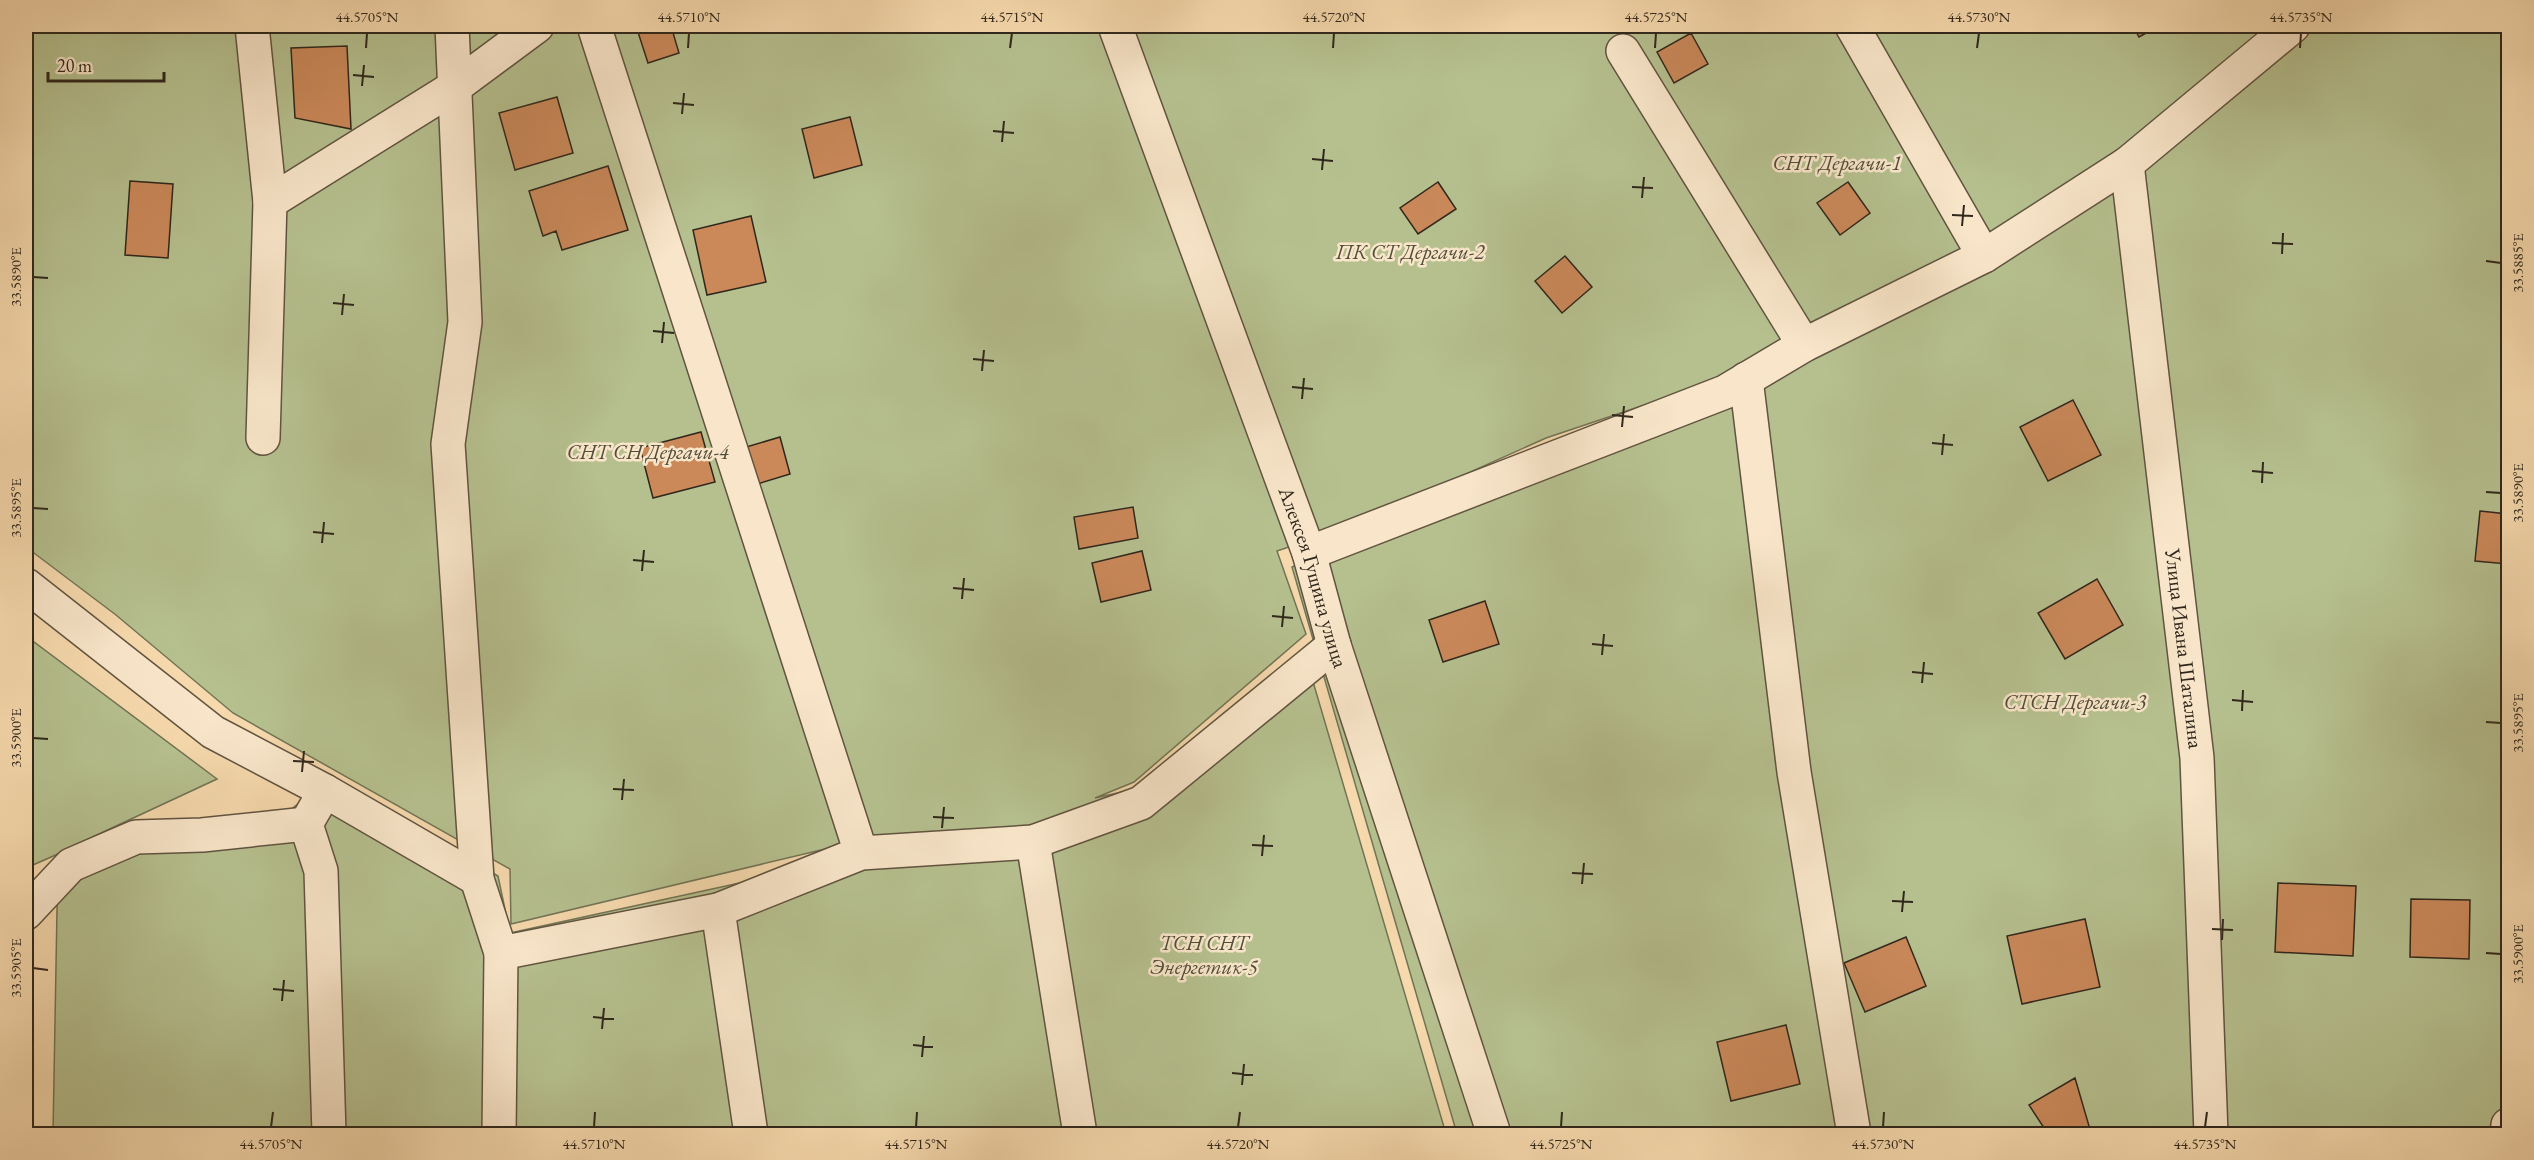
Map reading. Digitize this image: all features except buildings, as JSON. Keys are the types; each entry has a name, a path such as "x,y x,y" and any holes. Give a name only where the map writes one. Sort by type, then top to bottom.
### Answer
{"street":[{"path":"252,26 270,202 263,438"},
{"path":"453,26 465,322 448,444 477,879 501,953 499,1134"},
{"path":"270,202 456,86 537,26"},
{"path":"594,26 861,853"},
{"name":"Алексея Гущина улица","path":"1115,26 1309,553 1334,645 1494,1134"},
{"path":"1852,26 1984,256"},
{"path":"1309,553 1725,392 1804,345 1984,256 2127,164 2293,26"},
{"path":"1623,51 1804,345"},
{"name":"Улица Ивана Шаталина","path":"2127,164 2197,758 2211,1134"},
{"path":"1746,379 1794,772 1854,1134"},
{"path":"26,585 213,732 325,791 477,879"},
{"path":"501,953 718,910 861,853 1033,842 1141,803 1334,645"},
{"path":"325,791 306,824 321,871 329,1134"},
{"path":"26,913 71,865 136,837 202,835 306,824"},
{"path":"1033,842 1080,1134"},
{"path":"718,910 751,1134"},
{"path":"2507,1134 2508,1125"}],"green space":[{"path":"26,26 2275,26 2130,146 1993,234 1716,381 1546,438 1348,527 1277,551 1306,634 1134,782 1095,798 1140,788 1304,651 1446,1134 53,1134 58,854 26,868 26,636 217,779 71,847 289,811 331,777 498,876 510,933 735,884 949,833 821,850 511,924 510,869 233,713 116,615 26,547"},
{"name":"СТСН Дергачи-3","path":"2315,26 2508,26 2508,1134 1457,1134 1292,567 1761,383 2141,170"}],"park label":[{"name":"СНТ Дергачи-1","path":"1837,163"},
{"name":"ПК СТ Дергачи-2","path":"1410,252"},
{"name":"СНТ СН Дергачи-4","path":"648,452"},
{"name":"ТСН СНТ Энергетик-5","path":"1204,955"}]}
